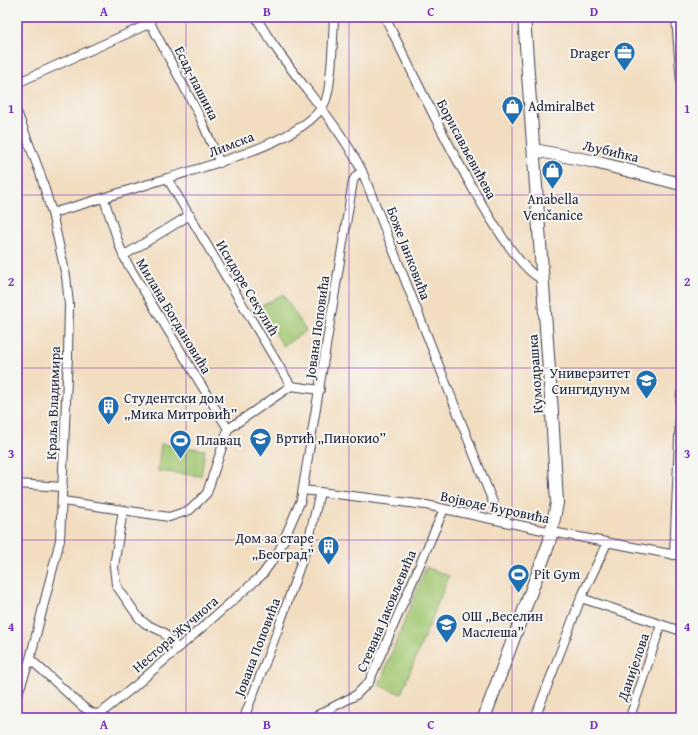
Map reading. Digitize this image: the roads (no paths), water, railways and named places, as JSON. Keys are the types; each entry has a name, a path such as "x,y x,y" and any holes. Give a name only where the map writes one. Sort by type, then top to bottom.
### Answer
{"street":[{"name":"Боже Јанковића","path":"256,17 274,46 348,144 362,171 496,510 498,520"},
{"path":"322,108 326,99 328,86 334,17"},
{"name":"Кумодрашка","path":"484,718 552,532 557,492 524,17"},
{"path":"676,17 681,83"},
{"name":"Борисављевићева","path":"387,18 464,174 484,208 511,250 528,271 543,279"},
{"path":"17,83 149,20"},
{"name":"Есад-пашина","path":"149,20 199,115 220,163"},
{"name":"Лимска","path":"52,213 104,199 167,178 220,163 285,135 302,125 322,108"},
{"name":"Краља Владимира","path":"17,112 40,173 52,213 66,276 69,305 63,501 57,557 30,659 17,696"},
{"name":"Љубићка","path":"534,150 591,161 681,184"},
{"name":"Јована Поповића","path":"303,490 352,188 354,178 362,171"},
{"name":"Исидоре Секулић","path":"167,178 292,386"},
{"name":"Милана Богдановића","path":"104,199 123,256 228,429"},
{"name":"Милана Богдановића","path":"123,256 190,215"},
{"path":"63,501 169,517 190,510 207,493 211,486 228,429 292,386 320,390"},
{"path":"677,555 681,393"},
{"path":"17,484 63,487"},
{"name":"Војводе Ђуровића","path":"303,490 444,509 607,543 677,555"},
{"name":"Нестора Жучнога","path":"30,659 83,707 91,713 97,714 135,686 262,575 270,566 285,539 301,500 303,490"},
{"name":"Јована Поповића","path":"244,718 308,543 320,492"},
{"name":"Стевана Јаковљевића","path":"312,718 356,695 369,682 444,509"},
{"path":"122,510 114,566 116,585 139,618 146,624 163,632 177,648"},
{"path":"535,718 581,598 607,543"},
{"path":"581,598 661,626 681,631"},
{"name":"Данијелова","path":"630,717 661,626"}],"place":[{"name":"Drager","path":"625,72"},
{"name":"AdmiralBet","path":"512,126"},
{"name":"Anabella Venčanice","path":"553,190"},
{"name":"Универзитет Сингидунум","path":"646,400"},
{"name":"Студентски дом „Мика Митровић”","path":"109,426"},
{"name":"Вртић „Пинокио”","path":"260,458"},
{"name":"Плавац","path":"181,460"},
{"name":"Дом за старе „Београд”","path":"329,566"},
{"name":"Pit Gym","path":"519,594"},
{"name":"ОШ „Веселин Маслеша”","path":"447,644"}]}
